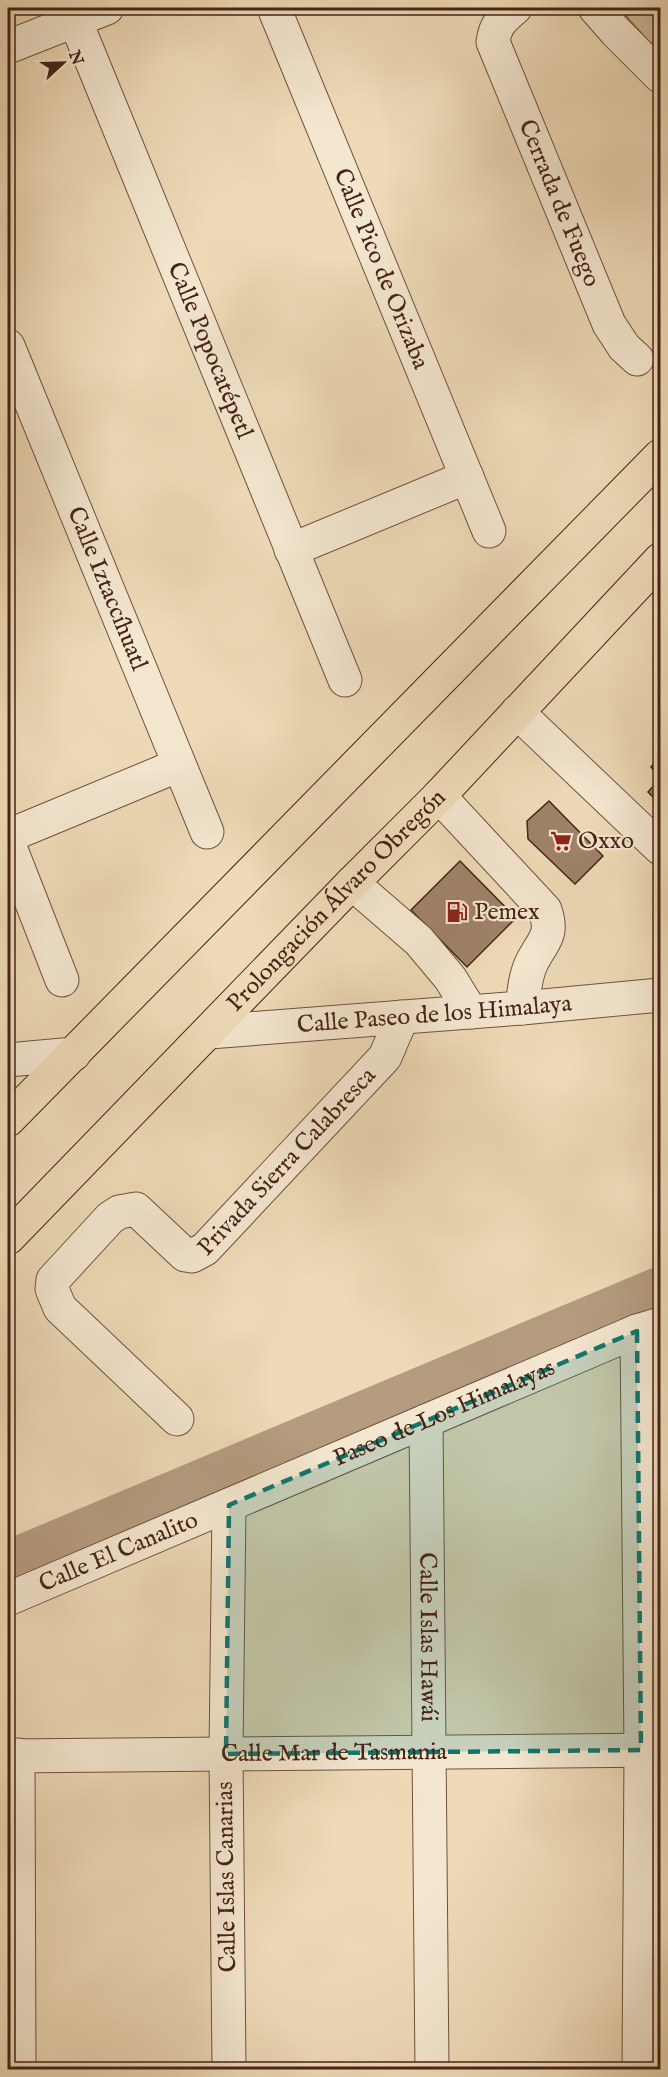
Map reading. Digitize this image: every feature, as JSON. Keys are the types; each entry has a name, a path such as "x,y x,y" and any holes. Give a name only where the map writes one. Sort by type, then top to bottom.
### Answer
{"main road":[{"path":"8,1120 660,456"},
{"name":"Prolongación Álvaro Obregón","path":"8,1238 439,796 660,560"}],"street":[{"path":"8,47 107,8"},
{"name":"Calle Pico de Orizaba","path":"274,8 489,531"},
{"name":"Cerrada de Fuego","path":"515,8 500,20 494,31 493,42 609,324 624,347 637,359"},
{"path":"595,8 660,76"},
{"name":"Calle Popocatépetl","path":"75,20 345,680"},
{"name":"Calle Iztaccíhuatl","path":"8,346 207,832"},
{"path":"291,550 467,477"},
{"path":"517,712 660,848"},
{"path":"8,836 179,765"},
{"path":"439,796 545,910 549,921 549,934 532,962 525,982 522,1008"},
{"path":"8,842 62,980"},
{"path":"352,883 419,941 450,978 471,1012"},
{"name":"Calle Paseo de los Himalaya","path":"209,1032 660,995"},
{"name":"Privada Sierra Calabresca","path":"177,1419 60,1308 52,1289 53,1280 110,1218 128,1209 136,1209 185,1255 192,1256 205,1249 385,1056 402,1017"},
{"path":"8,1060 74,1054"},
{"path":"639,2070 651,1750 649,1328"},
{"name":"Paseo de Los Himalayas","path":"229,1505 649,1328"},
{"name":"Calle Islas Hawái","path":"426,1422 432,2070"},
{"name":"Calle El Canalito","path":"8,1599 229,1505"},
{"name":"Calle Islas Canarias","path":"229,1505 226,1754 229,2070"},
{"name":"Calle Mar de Tasmania","path":"13,1755 651,1750"},
{"path":"13,1755 19,2070"}],"highlighted area":[{"path":"637,1331 641,1750 226,1754 229,1505"}],"shaded area":[{"path":"619,8 660,8 660,54"}],"building":[{"path":"660,757 660,778 651,767"},
{"path":"660,779 660,804 648,792"},
{"path":"549,801 603,856 575,884 528,839 527,821"},
{"path":"460,861 516,918 467,967 411,910"}],"waterway":[{"path":"8,1568 660,1294"}],"place":[{"name":"Oxxo","path":"561,841"},
{"name":"Pemex","path":"457,912"}]}
